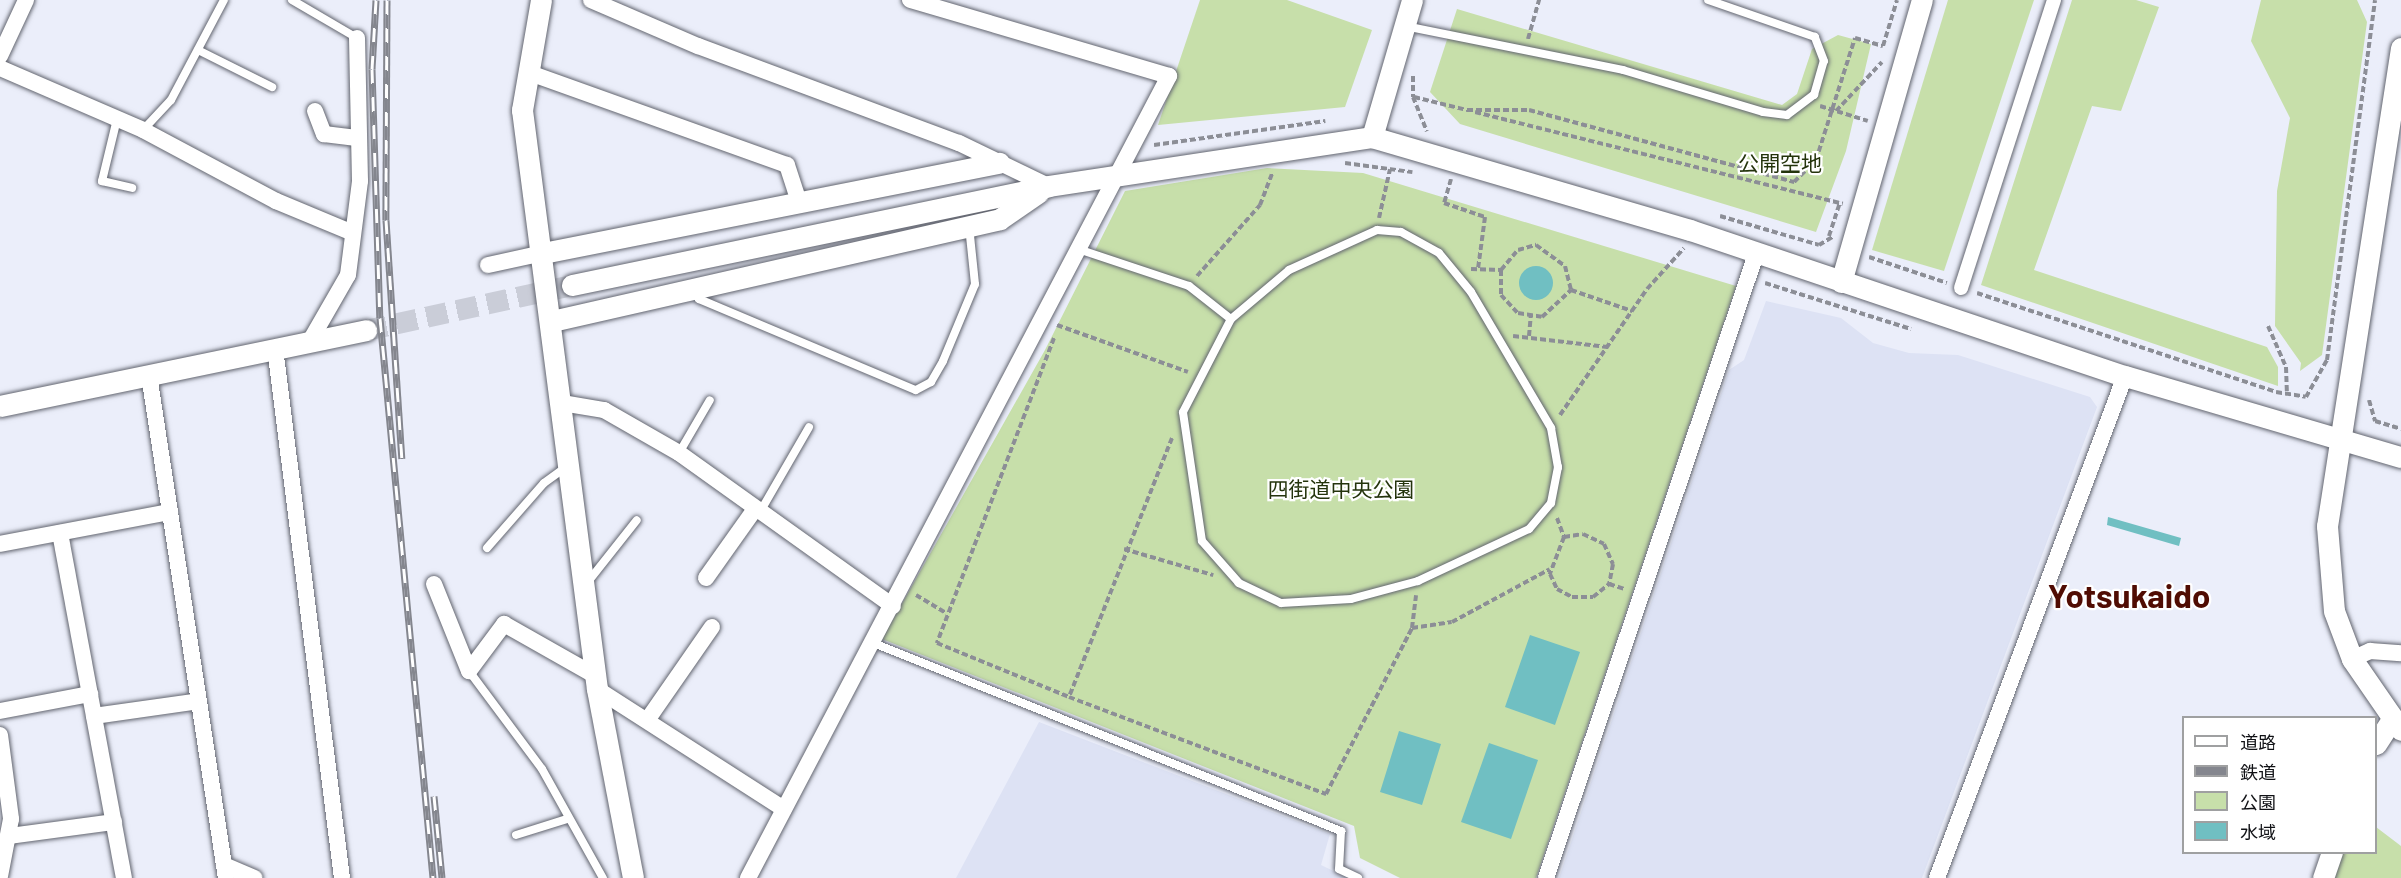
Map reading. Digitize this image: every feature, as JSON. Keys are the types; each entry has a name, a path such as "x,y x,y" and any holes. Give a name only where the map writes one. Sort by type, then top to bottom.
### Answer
{"street":[{"path":"0,56 26,0"},
{"path":"541,0 522,110 552,321 596,682 633,878"},
{"path":"591,0 999,163 1048,186"},
{"path":"748,878 871,642 903,587 1116,177 1135,147 1169,76 910,0"},
{"path":"1372,137 1412,0"},
{"path":"1841,282 1922,0"},
{"path":"1961,288 2054,0"},
{"path":"310,341 348,274 359,138 357,38"},
{"path":"2377,743 2397,724 2352,659 2327,577 2338,437 2401,48"},
{"path":"0,68 143,130 258,192 353,233"},
{"path":"527,72 787,165 799,203"},
{"path":"315,111 324,134 359,138"},
{"path":"572,285 1048,186 1372,137 1756,254 2125,376 2401,457"},
{"path":"488,265 999,163"},
{"path":"552,321 1000,219 1048,186"},
{"path":"1546,878 1638,593 1756,254"},
{"path":"0,406 366,330"},
{"path":"275,348 342,878"},
{"path":"149,375 225,871 254,878"},
{"path":"1937,878 2125,376"},
{"path":"562,403 604,410 679,453 893,606"},
{"path":"706,579 758,511"},
{"path":"0,544 170,512"},
{"path":"60,533 124,878"},
{"path":"434,584 469,671"},
{"path":"469,671 504,624 596,682 784,809"},
{"path":"648,719 712,627"},
{"path":"2352,659 2370,651 2401,653"},
{"path":"0,711 90,694"},
{"path":"94,716 199,701"},
{"path":"0,735 9,836 0,876"},
{"path":"9,836 114,822"},
{"path":"2323,878 2331,854"}],"lane":[{"path":"143,130 171,100 224,0"},
{"path":"292,0 357,38"},
{"path":"1404,26 1623,70 1763,112 1787,115 1814,94 1824,62 1815,37 1708,0"},
{"path":"198,50 272,87"},
{"path":"117,119 102,181 132,188"},
{"path":"692,289 699,299 916,390 931,382 943,361 975,284 969,226"},
{"path":"1377,230 1401,232 1439,253 1452,269 1497,335 1551,428 1558,467 1551,503 1529,529 1418,581 1351,599 1281,603 1239,583 1202,541 1183,412 1231,319 1289,270 1377,230"},
{"path":"1078,249 1189,286 1231,319"},
{"path":"679,453 710,400"},
{"path":"758,511 809,427"},
{"path":"487,548 544,483 570,464"},
{"path":"585,587 637,520"},
{"path":"871,642 1341,831 1339,869 1358,878"},
{"path":"469,671 542,769 567,819 603,878"},
{"path":"516,835 567,819"}],"path":[{"path":"1525,51 1539,0"},
{"path":"1467,110 1529,110 1794,182 1816,160 1855,38 1884,46 1897,0"},
{"path":"1867,244 1864,255 2287,394 2306,397 2326,360 2374,0"},
{"path":"1889,67 1892,56"},
{"path":"1836,111 1882,62 1876,85"},
{"path":"1412,66 1413,97 1425,130 1437,134"},
{"path":"1413,97 1847,205"},
{"path":"1805,102 1872,122"},
{"path":"1863,131 1869,108"},
{"path":"1869,132 1876,111"},
{"path":"1135,147 1336,119"},
{"path":"1189,286 1222,242 1260,205 1276,162"},
{"path":"1341,163 1420,174"},
{"path":"1377,230 1390,169"},
{"path":"1441,177 1462,181"},
{"path":"1451,178 1444,203 1485,217 1478,270"},
{"path":"1707,212 1819,245 1829,236 1843,195"},
{"path":"1829,236 1838,235 1851,195"},
{"path":"1536,244 1564,266 1570,290 1557,308 1542,317 1518,313 1501,295 1501,270 1518,250 1536,244"},
{"path":"1673,245 1695,252"},
{"path":"1551,428 1632,310 1684,248"},
{"path":"1452,269 1501,270"},
{"path":"1760,285 1767,281 1914,329"},
{"path":"1570,290 1632,310"},
{"path":"1044,314 1059,326 1200,376"},
{"path":"1529,336 1531,315"},
{"path":"1059,326 946,613 937,643 1070,697 1326,794 1412,628 1418,581"},
{"path":"2268,327 2286,367 2287,394"},
{"path":"1497,335 1529,336 1607,347"},
{"path":"1070,697 1124,549 1183,412"},
{"path":"1412,628 1452,622 1551,568 1564,537 1551,503"},
{"path":"1551,568 1557,589 1572,597 1593,597 1610,584 1613,564 1604,544 1583,534 1564,537"},
{"path":"1124,549 1239,583"},
{"path":"1610,584 1638,593"},
{"path":"903,587 946,613"}],"shaded area":[{"path":"1766,301 1841,318 1873,343 1909,353 1958,355 2090,397 2097,407 1922,878 1559,878 1729,370 1744,360"},
{"path":"1039,722 1330,834 1321,865 1348,878 956,878"}],"green space":[{"path":"1200,0 1287,0 1372,30 1345,107 1158,125"},
{"path":"1948,0 2034,0 1944,271 1872,250"},
{"path":"2072,0 2136,0 2159,7 2121,111 2092,106 2034,270 2267,347 2278,367 2278,386 1981,285"},
{"path":"2261,0 2357,0 2367,22 2322,355 2300,371 2301,363 2275,326 2277,191 2290,118 2251,41"},
{"name":"公開空地","path":"1457,9 1782,105 1797,94 1812,49 1838,35 1871,44 1846,151 1816,232 1460,124 1430,92"},
{"name":"四街道中央公園","path":"1267,168 1363,173 1736,286 1536,878 1400,878 1360,858 1354,826 882,639 1045,350 1125,191"},
{"path":"2377,828 2401,846 2401,878 2332,878 2339,854 2377,854"}],"water":[{"path":"1536,266 1548,271 1553,283 1548,295 1536,300 1524,295 1519,283 1524,271"},
{"path":"2108,517 2181,538 2179,546 2107,525"},
{"path":"1530,635 1580,652 1555,725 1505,707"},
{"path":"1399,731 1441,744 1422,805 1380,792"},
{"path":"1489,743 1538,760 1511,839 1461,822"}],"tunnel":[{"path":"366,330 572,285"}],"railway":[{"path":"376,0 372,69 380,318 433,878"},
{"path":"387,0 386,220 402,458"},
{"path":"434,796 442,878"}],"district":[{"name":"Yotsukaido","path":"2129,596"}]}
